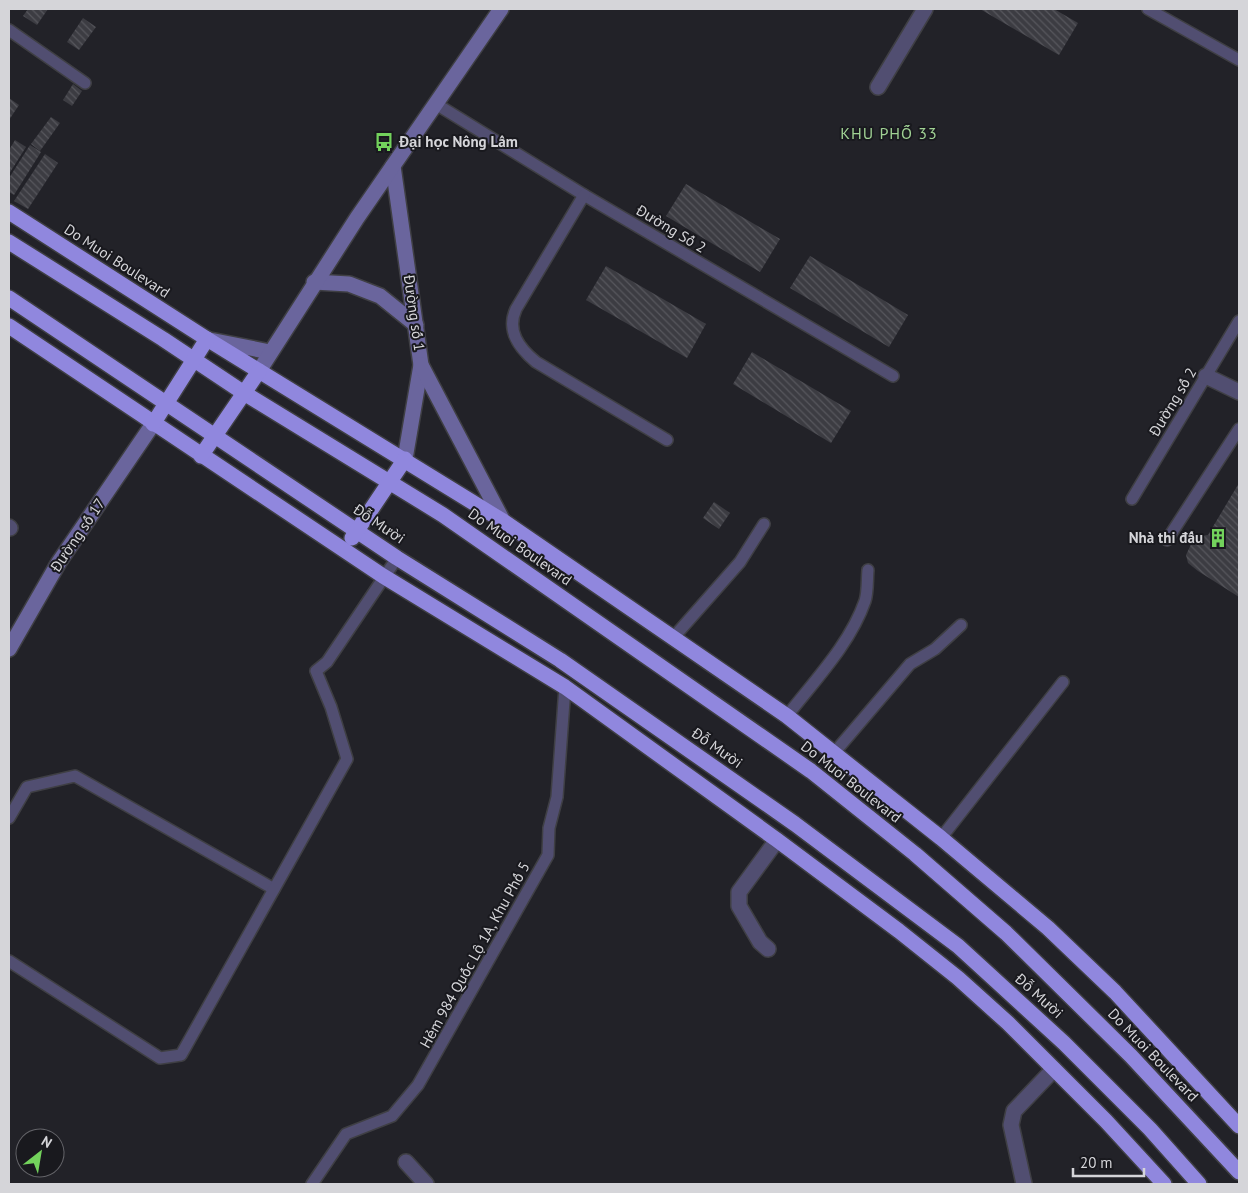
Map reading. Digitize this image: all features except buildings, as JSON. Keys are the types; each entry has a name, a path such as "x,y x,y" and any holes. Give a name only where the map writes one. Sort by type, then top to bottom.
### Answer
{"highway":[{"name":"Do Muoi Boulevard","path":"9,212 207,339"},
{"path":"9,242 194,359 244,393 389,483"},
{"path":"9,298 165,403"},
{"path":"9,326 383,576 565,687 777,840 899,931 958,978 1054,1069 1106,1121 1164,1184"},
{"path":"153,424 207,339 504,521"},
{"path":"201,456 259,370"},
{"name":"Đỗ Mười","path":"165,403 397,558 560,660 626,705 794,824 958,946 1064,1043 1150,1129 1199,1184"},
{"path":"344,549 405,460"},
{"name":"Do Muoi Boulevard","path":"389,483 443,515 811,771 914,854 1006,933 1131,1056 1239,1172"},
{"name":"Do Muoi Boulevard","path":"504,521 787,716 941,838 1048,928 1114,992 1239,1126"}],"street":[{"path":"259,370 314,282 501,9"},
{"path":"878,87 925,9"},
{"name":"Đường số 1","path":"393,166 421,365 405,460"},
{"path":"314,282 349,284 380,296 416,325"},
{"path":"207,339 270,352"},
{"path":"421,365 504,521"},
{"path":"1206,376 1239,392"},
{"name":"Đường số 17","path":"9,649 59,562 153,424"},
{"path":"768,949 760,942 739,906 739,892 777,840"},
{"path":"1024,1184 1012,1125 1014,1111 1054,1069"},
{"path":"406,1162 426,1184"}],"lane":[{"path":"1148,9 1239,60"},
{"path":"9,30 85,82"},
{"name":"Đường Số 2","path":"436,104 584,195 893,376"},
{"path":"584,195 516,309 512,318 512,330 521,349 536,362 667,440"},
{"name":"Đường số 2","path":"1132,499 1239,321"},
{"path":"1168,540 1239,429"},
{"path":"673,638 740,562 764,524"},
{"path":"9,961 160,1058 181,1055 347,759 331,707 316,671 327,662 383,576 397,558"},
{"path":"787,716 835,655 856,620 866,599 868,570"},
{"path":"834,753 910,664 935,649 961,625"},
{"path":"941,838 1063,682"},
{"name":"Hẻm 984 Quốc Lộ 1A, Khu Phố 5","path":"312,1184 346,1134 392,1116 418,1086 548,855 549,828 557,797 565,687"},
{"path":"9,818 27,787 75,776 274,889"}],"place":[{"name":"Đại học Nông Lâm","path":"384,142"},
{"name":"Nhà thi đấu","path":"1218,538"}],"district":[{"name":"KHU PHỐ 33","path":"889,133"}]}
